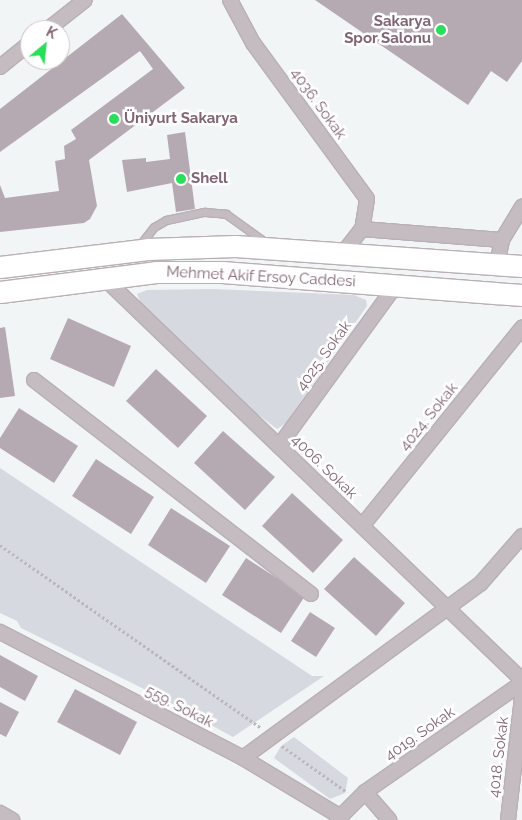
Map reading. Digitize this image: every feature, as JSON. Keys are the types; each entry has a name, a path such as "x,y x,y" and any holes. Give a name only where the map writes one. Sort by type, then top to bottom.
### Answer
{"main road":[{"name":"Mehmet Akif Ersoy Caddesi","path":"0,267 135,250 236,246 522,266"},
{"name":"Mehmet Akif Ersoy Caddesi","path":"0,292 103,277 156,272 222,272 522,295"}],"street":[{"path":"60,20 85,0"},
{"name":"4036. Sokak","path":"230,0 253,43 367,199 362,229"},
{"path":"0,67 20,51"},
{"path":"497,264 502,240 522,207"},
{"path":"343,253 362,229 502,240"},
{"name":"4006. Sokak","path":"103,277 522,682"},
{"name":"4025. Sokak","path":"279,446 396,285"},
{"name":"4024. Sokak","path":"362,526 516,345 522,328"},
{"path":"34,380 310,594"},
{"path":"242,758 481,583 522,536"},
{"name":"559. Sokak","path":"0,632 242,758 338,818"},
{"name":"4019. Sokak","path":"338,818 365,792 522,682"},
{"name":"4018. Sokak","path":"508,820 522,698"},
{"path":"365,792 389,820"},
{"path":"0,813 12,820"}],"lane":[{"path":"135,250 154,228 166,220 204,212 226,214 275,249"}],"path":[{"path":"0,545 248,717 271,737 350,794 354,803"}],"shaded area":[{"path":"213,289 354,295 366,300 367,306 285,424 277,429 256,413 143,308 137,294 147,290"},
{"path":"0,468 312,676 324,676 233,737 150,692 21,628 17,621 0,613"},
{"path":"294,737 348,778 345,793 330,799 274,758 281,746"}],"building":[{"name":"Sakarya Spor Salonu","path":"315,0 522,0 522,61 507,82 491,71 468,105"},
{"name":"Üniyurt Sakarya","path":"122,14 185,88 89,160 97,206 90,219 84,223 0,232 0,185 5,198 59,191 55,161 65,159 64,146 76,139 71,130 153,69 140,51 0,152 0,109 50,70 70,70 70,54"},
{"path":"185,132 195,209 176,212 172,183 127,192 122,160 146,158 146,162 170,159 167,135"},
{"path":"68,318 131,346 114,387 50,359"},
{"path":"5,327 15,396 0,398 0,328"},
{"path":"156,369 207,416 178,448 126,401"},
{"path":"19,408 78,446 54,483 0,448 0,438"},
{"path":"223,431 275,477 245,510 194,463"},
{"path":"96,459 154,497 131,534 72,496"},
{"path":"292,493 343,540 313,573 262,526"},
{"path":"171,508 230,546 206,583 148,545"},
{"path":"354,557 405,603 376,636 324,589"},
{"path":"246,558 305,596 281,633 222,595"},
{"path":"310,612 335,628 316,657 291,641"},
{"path":"0,655 38,676 25,701 0,687"},
{"path":"75,689 137,722 120,755 57,722"},
{"path":"0,702 19,712 6,737 0,734"}],"place":[{"name":"Sakarya Spor Salonu","path":"441,30"},
{"name":"Üniyurt Sakarya","path":"114,119"},
{"name":"Shell","path":"181,179"}]}
